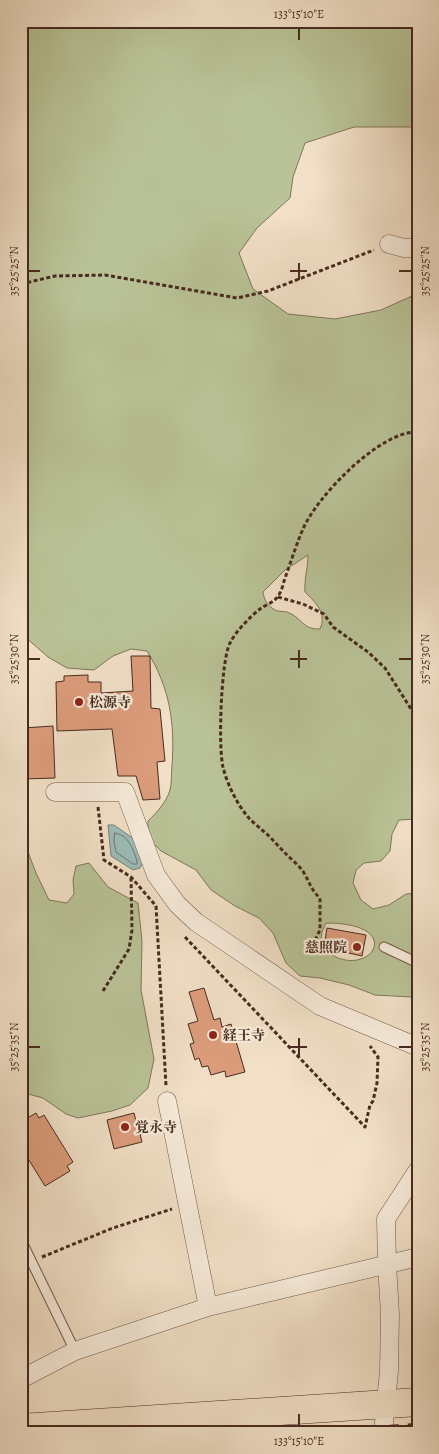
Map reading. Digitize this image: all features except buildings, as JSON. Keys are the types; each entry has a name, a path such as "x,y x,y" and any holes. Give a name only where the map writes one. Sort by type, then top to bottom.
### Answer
{"main road":[{"path":"21,1428 418,1402"}],"street":[{"path":"389,244 404,248 418,248"},
{"path":"55,792 125,792 156,875 177,904 196,922 320,1006 418,1047"},
{"path":"167,1101 208,1307"},
{"path":"383,1433 389,1371 390,1314 386,1219 418,1170"},
{"path":"21,1379 75,1351 208,1307 418,1257"}],"lane":[{"path":"384,948 418,963"},
{"path":"21,1240 75,1351"}],"path":[{"path":"21,284 55,276 105,275 237,298 268,291 389,244"},
{"path":"315,940 320,930 320,898 314,892 300,868 248,818 234,796 222,765 222,690 229,643 259,610 278,597 304,527 321,499 337,481 368,454 386,442 411,432 418,432"},
{"path":"278,597 302,604 324,614 333,627 368,652 385,668 418,720"},
{"path":"96,791 104,860 131,877 162,912"},
{"path":"103,991 129,949 132,930 131,877"},
{"path":"156,906 167,1101"},
{"path":"181,932 365,1127 378,1075 378,1057 368,1043"},
{"path":"32,1261 114,1228 174,1208"}],"green space":[{"path":"21,21 418,21 418,127 354,127 305,143 293,177 290,198 257,228 239,253 253,289 288,314 335,319 381,310 412,296 418,289 418,819 399,820 392,834 390,851 381,861 364,863 356,870 353,883 361,900 373,909 389,905 406,894 418,893 418,996 375,995 349,985 320,978 300,976 286,963 273,933 259,918 235,906 211,890 196,870 161,851 148,838 148,821 164,803 170,790 173,735 166,692 147,651 131,649 113,656 94,670 67,668 48,657 24,636 21,631","holes":["308,555 305,592 321,613 322,623 320,629 309,627 292,614 277,611 267,603 263,592 285,570","326,923 353,926 368,933 374,942 372,951 364,958 352,961 336,957 320,946 322,932"]},
{"path":"21,842 25,844 49,900 67,903 74,894 73,880 76,866 89,863 108,887 138,903 142,941 141,990 154,1059 148,1088 130,1105 78,1118 66,1114 43,1098 21,1092"}],"water":[{"path":"108,825 114,825 134,839 143,862 140,868 133,870 111,856"}],"railway":[{"path":"282,1433 418,1425"}],"place":[{"name":"松源寺","path":"79,702"},
{"name":"慈照院","path":"357,947"},
{"name":"経王寺","path":"213,1035"},
{"name":"覚永寺","path":"125,1127"}]}
